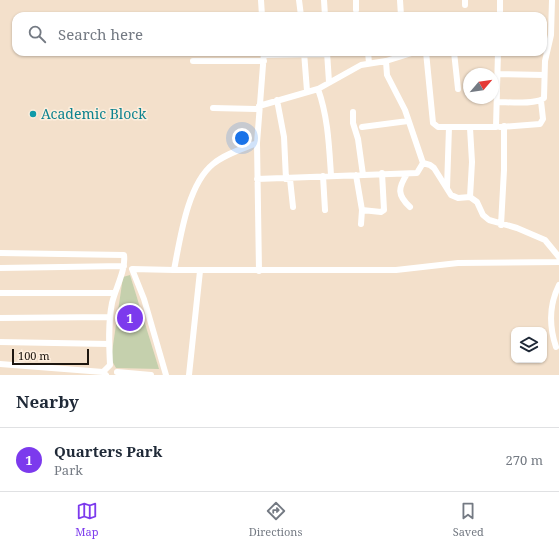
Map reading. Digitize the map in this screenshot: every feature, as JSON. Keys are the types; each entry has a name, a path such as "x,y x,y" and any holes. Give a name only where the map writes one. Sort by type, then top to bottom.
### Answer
{"street":[{"path":"261,0 262,12"},
{"path":"299,0 300,12"},
{"path":"324,0 325,12"},
{"path":"356,0 356,10"},
{"path":"400,0 401,12"},
{"path":"500,0 500,12"},
{"path":"547,47 550,35 552,0"},
{"path":"193,61 264,56 257,143 260,271"},
{"path":"304,56 307,91"},
{"path":"327,56 329,82"},
{"path":"368,56 369,63"},
{"path":"213,108 259,108 277,100 318,89 361,65 386,61 397,56"},
{"path":"426,56 433,123 438,127 470,128 540,124 542,119 541,101 544,98 545,92 544,75 546,56"},
{"path":"454,56 458,89"},
{"path":"498,56 498,68"},
{"path":"386,61 387,75 405,110 423,163"},
{"path":"499,74 544,75"},
{"path":"318,89 323,103 329,130 331,175"},
{"path":"277,100 284,137 288,179 293,207"},
{"path":"499,102 541,101"},
{"path":"496,127 497,104"},
{"path":"353,112 353,123 358,139 362,210 361,224"},
{"path":"362,127 408,121"},
{"path":"501,225 504,170 504,126"},
{"path":"447,188 449,127"},
{"path":"470,128 472,162 470,197"},
{"path":"174,270 185,214 200,181 212,165 226,155 257,143"},
{"path":"257,179 288,179 331,175 382,173 407,174 417,173 423,163"},
{"path":"423,163 434,168 451,196 458,198 470,197 477,202 483,215 489,220 501,225 518,228 544,240 559,257"},
{"path":"362,210 381,212 384,210 382,173"},
{"path":"407,174 401,184 400,193 402,200 410,207"},
{"path":"323,176 325,210"},
{"path":"0,253 124,254 123,268 115,293 110,318 110,365 116,374 151,375"},
{"path":"0,268 123,268 200,271 396,270 458,263 559,262"},
{"path":"132,269 144,299 166,375"},
{"path":"189,375 200,271"},
{"path":"556,347 552,336 551,318 553,302 559,285"},
{"path":"0,293 115,293"},
{"path":"0,318 110,318"},
{"path":"0,342 109,344"},
{"path":"0,364 104,374 110,365"}],"green space":[{"path":"130,275 159,369 116,368 111,359 123,277"}],"place":[{"name":"Academic Block","path":"33,114"},
{"name":"Quarters Park","path":"130,318"}]}
